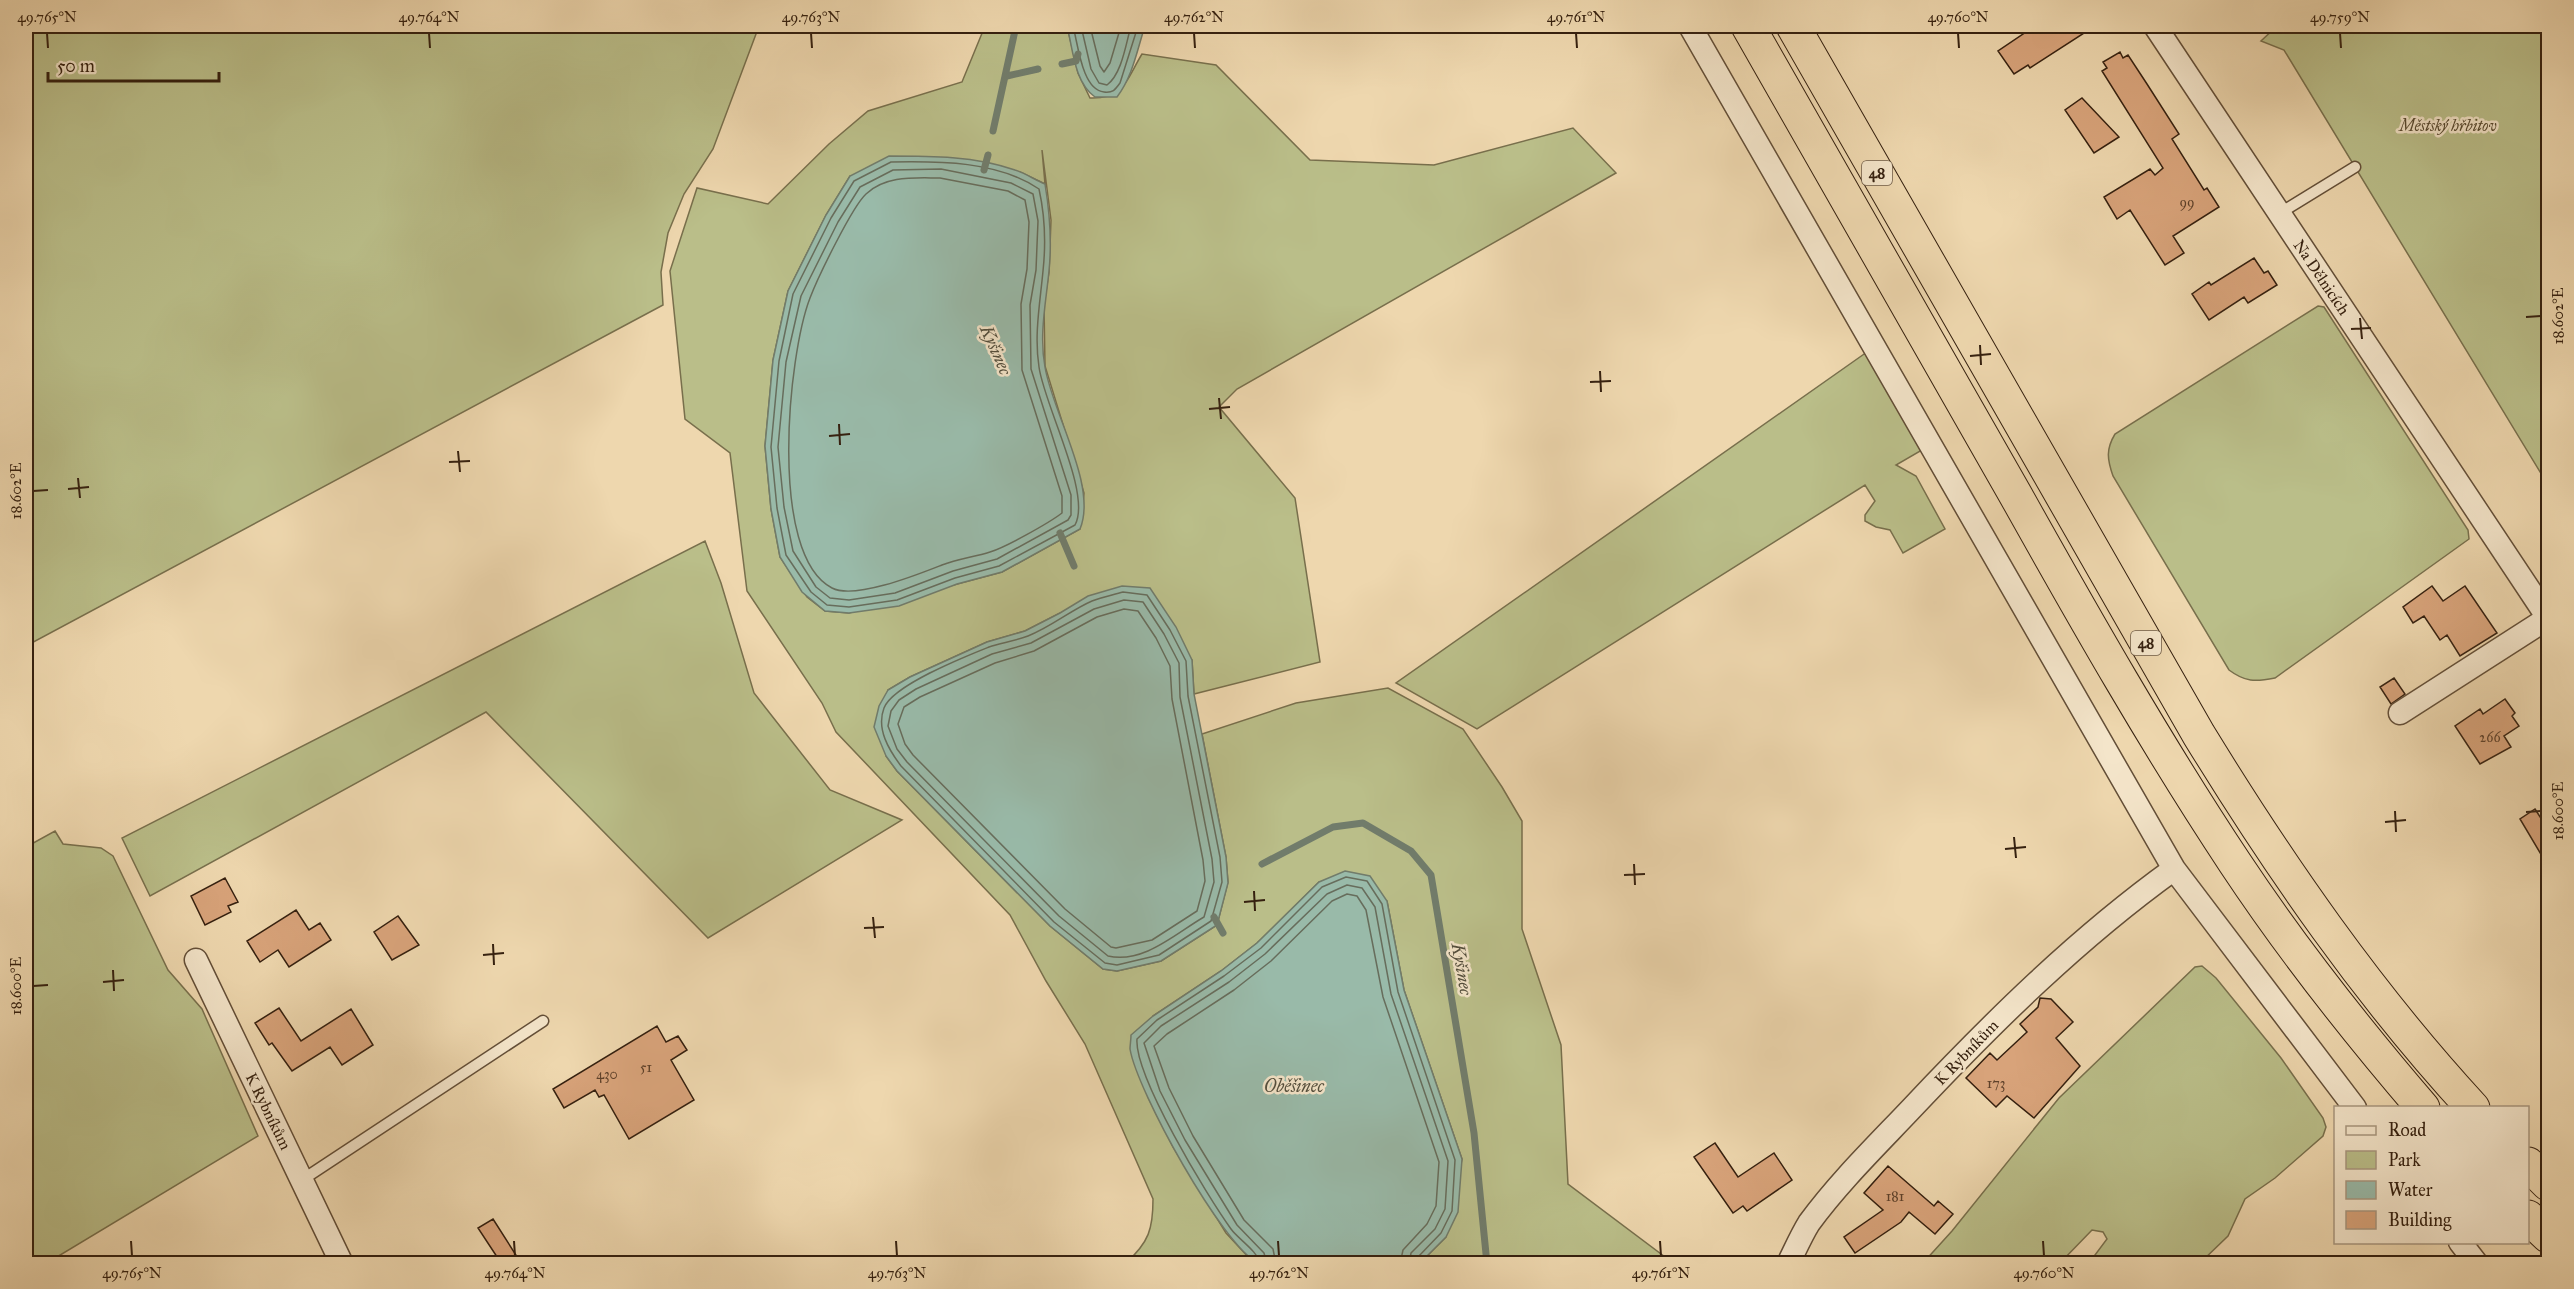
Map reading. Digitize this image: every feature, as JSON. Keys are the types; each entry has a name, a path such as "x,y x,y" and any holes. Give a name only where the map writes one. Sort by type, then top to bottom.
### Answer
{"highway":[{"name":"48","path":"1748,26 2092,630 2176,772 2236,865 2307,965 2348,1019 2422,1106"},
{"name":"48","path":"1793,26 2175,694 2242,806 2324,926 2371,988 2472,1106"},
{"path":"2529,1165 2548,1185"},
{"path":"2529,1217 2548,1236"}],"street":[{"path":"1690,26 2174,869 2354,1106"},
{"name":"Na Dělnicích","path":"2155,26 2547,613"},
{"path":"2400,713 2547,613"},
{"name":"K Rybníkům","path":"1788,1263 1809,1224 1857,1166 2014,1002 2122,908 2174,869"},
{"name":"K Rybníkům","path":"196,960 342,1263"},
{"path":"2462,1244 2477,1263"}],"lane":[{"path":"2280,213 2355,167"},
{"path":"302,1179 543,1021"}],"green space":[{"path":"26,26 759,26 713,149 684,194 668,233 661,272 663,305 26,646"},
{"path":"985,26 1067,26 1078,73 1090,98 1111,95 1118,91 1128,80 1142,54 1216,65 1310,160 1434,165 1573,128 1616,173 1237,389 1219,407 1295,498 1320,662 1194,694 1192,660 1060,613 1025,631 987,642 910,677 888,690 886,756 897,771 1050,926 1103,969 1117,971 1161,961 1217,925 1228,882 1226,857 1202,734 1296,703 1388,688 1463,729 1522,821 1522,929 1561,1045 1568,1184 1673,1263 1420,1263 1446,1237 1462,1159 1404,990 1387,901 1319,882 1257,943 1221,971 1153,1016 1148,1097 1173,1147 1226,1233 1251,1260 1248,1264 1126,1263 1145,1241 1151,1227 1153,1199 1085,1044 1046,981 1010,915 836,732 822,703 747,591 730,453 685,419 670,271 697,188 768,204 829,144 868,111 962,82","holes":["1042,150 1051,220 1049,272 1044,305 1045,366 1084,493 1080,529 1002,572 849,613 825,611 807,597 780,557 771,509 765,446 773,360 788,291 826,215 850,176 1020,172 1045,184"]},
{"name":"Městský hřbitov","path":"2277,26 2548,26 2548,485 2284,50 2261,41"},
{"path":"2318,306 2324,307 2468,530 2469,539 2275,678 2250,680 2229,670 2113,476 2109,449 2115,434"},
{"path":"1867,352 1922,450 1896,465 1916,476 1945,529 1903,553 1890,530 1876,527 1865,521 1865,515 1875,501 1865,485 1477,729 1396,683"},
{"path":"705,541 721,583 754,693 830,790 902,820 708,938 486,712 150,896 122,838"},
{"path":"55,831 63,844 101,848 113,856 168,970 202,1009 258,1136 47,1263 26,1263 26,847"},
{"path":"2202,966 2216,978 2281,1058 2323,1118 2326,1127 2323,1136 2275,1178 2245,1199 2228,1236 2200,1263 2089,1263 2107,1239 2103,1232 2092,1230 2060,1263 1923,1263 1952,1231 2059,1098 2195,967"}],"water":[{"path":"1067,26 1145,26 1131,72 1117,97 1095,97 1088,91 1078,74"},
{"path":"889,156 969,159 1019,171 1045,184 1050,249 1043,355 1049,385 1079,471 1084,512 1080,529 1002,572 957,584 899,606 849,613 825,611 802,592 780,557 771,509 765,446 773,360 788,291 826,215 850,176"},
{"path":"1122,586 1150,588 1176,627 1192,660 1194,694 1226,857 1228,883 1217,925 1161,961 1117,971 1103,969 1050,926 897,771 886,756 874,727 879,706 888,690 910,677 987,642 1025,631 1088,596"},
{"name":"Oběšinec","path":"1345,871 1370,876 1387,901 1404,990 1462,1159 1458,1212 1446,1237 1420,1263 1258,1263 1242,1250 1224,1228 1183,1165 1136,1070 1130,1049 1131,1035 1153,1016 1221,971 1257,943 1319,882"}],"building":[{"path":"2035,26 2095,26 2030,68 2028,65 2014,74 1998,51"},
{"path":"2120,52 2123,58 2128,55 2179,134 2172,139 2204,190 2207,188 2219,207 2173,236 2184,253 2165,265 2130,210 2117,219 2104,197 2150,169 2155,175 2163,168 2102,71 2107,68 2103,62"},
{"path":"2082,98 2119,137 2094,153 2065,110"},
{"path":"2254,258 2264,273 2268,271 2277,285 2248,303 2244,297 2209,320 2192,294 2209,282 2211,285"},
{"path":"2432,586 2443,601 2465,586 2497,633 2460,656 2447,635 2440,640 2424,616 2413,623 2403,607"},
{"path":"2394,678 2405,694 2391,704 2380,687"},
{"path":"2505,699 2515,713 2512,716 2519,726 2504,736 2511,747 2480,764 2455,726 2480,709 2483,714"},
{"path":"2535,809 2548,829 2548,866 2520,819"},
{"path":"225,878 238,902 228,906 231,912 205,925 191,896"},
{"path":"296,910 309,930 320,923 331,940 289,967 278,950 260,962 247,941"},
{"path":"398,916 419,945 392,960 374,932"},
{"path":"2040,998 2051,999 2073,1022 2056,1038 2080,1066 2034,1118 2007,1096 1996,1107 1966,1078 1990,1053 1997,1060 2027,1032 2020,1024 2038,1007"},
{"path":"279,1008 301,1041 351,1009 373,1045 342,1065 330,1047 292,1071 272,1043 269,1045 255,1023"},
{"path":"657,1026 666,1042 678,1036 687,1050 671,1060 694,1100 629,1139 604,1095 599,1097 595,1090 564,1108 553,1089"},
{"path":"1715,1143 1738,1177 1774,1153 1792,1180 1747,1211 1743,1206 1733,1213 1694,1157"},
{"path":"1888,1166 1934,1206 1938,1201 1953,1214 1935,1234 1909,1212 1901,1222 1855,1253 1844,1237 1883,1210 1864,1193"},
{"path":"493,1219 521,1263 501,1263 478,1228"}],"waterway":[{"name":"Kyšinec","path":"993,131 1016,26"},
{"path":"1062,64 1076,61 1078,54"},
{"path":"1007,76 1038,69"},
{"name":"Kyšinec","path":"984,170 988,155"},
{"name":"Kyšinec","path":"1060,533 1074,566"},
{"name":"Kyšinec","path":"1262,864 1333,827 1363,823 1411,851 1431,875 1474,1133 1487,1264"},
{"path":"1214,917 1223,933"}]}
